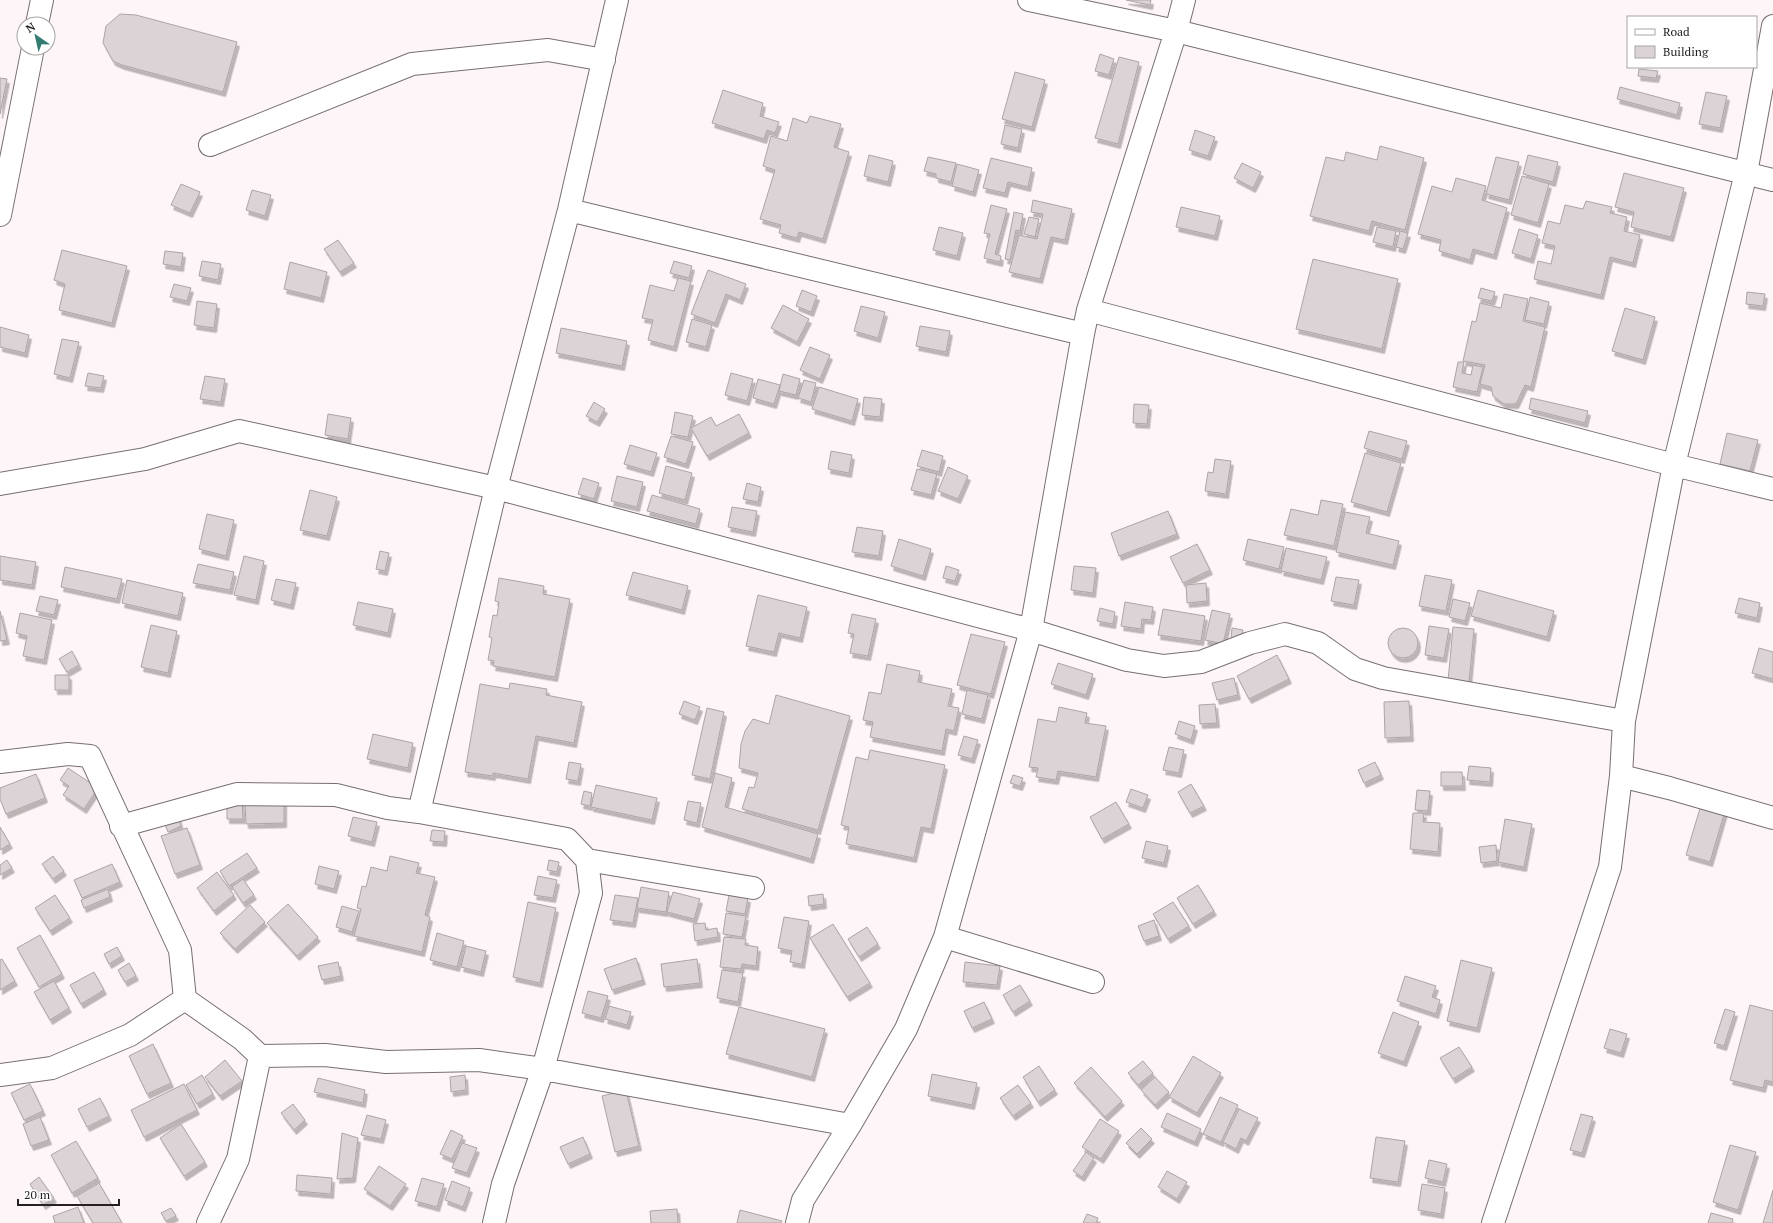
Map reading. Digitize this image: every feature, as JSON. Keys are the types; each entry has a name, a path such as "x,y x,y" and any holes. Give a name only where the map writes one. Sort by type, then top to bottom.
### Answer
{"street":[{"path":"39,16 42,0"},
{"path":"419,812 496,488 569,210 617,0"},
{"path":"1029,0 1176,31 1773,180"},
{"path":"797,1223 803,1200 850,1125 906,1029 945,937 1031,630 1082,334 1088,310 1176,31 1184,0"},
{"path":"1493,1223 1610,867 1621,776 1624,721 1674,465 1746,173 1773,26"},
{"path":"210,144 412,64 548,50 604,60"},
{"path":"0,215 30,56"},
{"path":"569,210 1082,334"},
{"path":"1088,310 1674,465 1773,488"},
{"path":"0,484 145,459 239,431 496,488 1031,630 1127,660 1164,666 1201,662 1250,643 1284,634 1318,643 1355,669 1384,678 1624,721"},
{"path":"0,762 68,754 90,756 121,826 180,950 185,999 242,1039 260,1056 325,1055 386,1062 479,1060 543,1069 850,1125"},
{"path":"1621,776 1669,788 1773,818"},
{"path":"121,826 237,794 300,796 336,795 388,808 419,812 567,839 587,860 591,893 543,1069 503,1184 494,1223"},
{"path":"587,860 753,888"},
{"path":"945,937 1093,982"},
{"path":"0,1075 52,1068 130,1035 185,999"},
{"path":"208,1223 238,1159 260,1056"}],"building":[{"path":"1126,0 1151,0 1150,5"},
{"path":"120,14 136,15 237,42 223,92 122,65 113,61 103,43 106,26"},
{"path":"1100,54 1114,59 1109,75 1095,71"},
{"path":"1119,57 1139,62 1118,144 1095,138"},
{"path":"1639,69 1658,71 1656,78 1638,76"},
{"path":"1015,72 1045,80 1032,127 1002,119"},
{"path":"0,78 7,79 0,114"},
{"path":"1620,87 1680,103 1677,115 1617,99"},
{"path":"723,90 763,103 760,116 779,122 775,133 767,130 764,139 712,123"},
{"path":"1706,92 1727,96 1720,128 1699,124"},
{"path":"810,116 841,124 834,147 849,152 823,239 799,232 797,238 779,233 781,225 760,219 775,170 763,166 771,136 787,141 793,118 807,123"},
{"path":"1005,125 1022,129 1018,148 1001,144"},
{"path":"1195,130 1215,137 1208,156 1189,150"},
{"path":"1380,146 1424,158 1405,230 1372,221 1369,231 1310,216 1326,157 1344,161 1346,152 1377,160"},
{"path":"869,155 893,161 888,182 864,176"},
{"path":"1528,155 1558,162 1553,182 1523,174"},
{"path":"928,157 956,163 951,182 936,178 936,174 924,171"},
{"path":"1496,157 1519,162 1509,200 1486,194"},
{"path":"991,158 1032,168 1028,187 1008,182 1005,193 983,188"},
{"path":"1242,163 1261,172 1253,188 1234,178"},
{"path":"957,164 979,170 973,192 952,186"},
{"path":"1624,173 1684,188 1671,237 1631,227 1634,212 1615,207"},
{"path":"1522,176 1549,184 1538,223 1511,215"},
{"path":"1456,178 1486,186 1482,200 1507,208 1494,255 1473,249 1470,260 1439,251 1441,240 1418,234 1432,186 1452,192"},
{"path":"181,184 200,192 190,213 171,205"},
{"path":"252,190 271,195 265,216 246,210"},
{"path":"1033,200 1072,209 1065,240 1051,237 1040,279 1009,272 1019,235 1037,239 1043,214 1031,212"},
{"path":"1586,201 1612,207 1610,213 1627,217 1624,231 1640,235 1633,263 1610,257 1601,295 1534,279 1538,261 1551,264 1555,246 1542,243 1548,221 1560,224 1565,205 1583,209"},
{"path":"991,205 1007,209 995,254 1001,256 1000,262 984,258 990,234 984,233"},
{"path":"1181,207 1220,216 1215,236 1176,227"},
{"path":"1014,212 1023,214 1020,231 1016,230 1010,260 1005,259"},
{"path":"1029,217 1039,219 1035,237 1024,234"},
{"path":"939,227 963,233 957,256 933,250"},
{"path":"1377,227 1396,231 1393,247 1373,242"},
{"path":"1519,229 1538,235 1531,259 1512,253"},
{"path":"1400,231 1408,233 1403,249 1396,247"},
{"path":"338,240 354,263 340,272 324,249"},
{"path":"62,250 127,266 112,323 59,310 65,284 54,280"},
{"path":"165,251 183,253 181,267 163,264"},
{"path":"1313,259 1398,279 1382,349 1296,329"},
{"path":"202,261 221,264 218,280 199,276"},
{"path":"674,261 692,266 689,278 670,273"},
{"path":"290,262 327,272 321,298 284,289"},
{"path":"708,270 746,284 740,300 726,294 715,323 691,314"},
{"path":"678,278 691,281 674,347 648,340 653,320 642,318 650,285 674,291"},
{"path":"174,284 191,288 187,301 170,297"},
{"path":"1481,288 1495,292 1492,301 1478,298"},
{"path":"802,290 817,296 811,312 796,306"},
{"path":"1747,292 1765,294 1763,306 1746,304"},
{"path":"1504,294 1528,299 1523,321 1545,327 1531,387 1525,385 1516,404 1504,404 1493,396 1491,387 1480,384 1485,365 1463,361 1472,321 1476,322 1480,303 1501,308"},
{"path":"1530,297 1549,302 1544,324 1525,320"},
{"path":"197,301 217,304 214,328 194,325"},
{"path":"783,305 809,319 797,342 771,328"},
{"path":"861,306 885,312 878,338 854,331"},
{"path":"1625,308 1655,317 1643,360 1612,351"},
{"path":"692,319 712,325 706,347 686,342"},
{"path":"920,326 950,331 946,352 916,346"},
{"path":"0,327 29,335 25,353 0,347"},
{"path":"561,328 627,341 622,366 556,353"},
{"path":"62,339 79,342 70,378 54,374"},
{"path":"810,347 830,355 820,379 800,370"},
{"path":"1458,362 1464,362 1462,373 1471,375 1473,365 1483,367 1477,392 1453,387"},
{"path":"88,373 104,376 101,388 85,386"},
{"path":"731,373 753,379 747,401 725,395"},
{"path":"783,374 800,379 796,395 779,391"},
{"path":"205,376 225,379 221,402 200,399"},
{"path":"758,379 780,385 774,404 753,398"},
{"path":"804,380 816,383 811,402 798,398"},
{"path":"819,387 858,399 852,421 812,409"},
{"path":"864,397 882,399 880,417 862,415"},
{"path":"1531,398 1588,411 1585,423 1529,409"},
{"path":"594,402 605,409 597,422 586,416"},
{"path":"1134,404 1149,405 1147,424 1133,423"},
{"path":"675,412 693,416 688,437 671,434"},
{"path":"328,414 351,418 348,439 325,435"},
{"path":"739,414 749,433 707,456 691,428 711,417 716,426"},
{"path":"1369,431 1407,441 1402,459 1364,448"},
{"path":"1727,433 1758,440 1750,471 1720,464"},
{"path":"671,436 693,442 686,464 664,457"},
{"path":"630,445 657,453 651,472 624,464"},
{"path":"922,450 943,456 939,472 917,466"},
{"path":"831,451 852,455 849,473 828,469"},
{"path":"1365,453 1401,463 1387,512 1351,502"},
{"path":"1215,459 1231,461 1226,494 1205,491 1208,472 1213,473"},
{"path":"666,466 692,473 685,500 659,493"},
{"path":"948,467 968,476 958,499 938,491"},
{"path":"917,469 937,474 931,495 911,490"},
{"path":"617,476 643,482 637,507 611,501"},
{"path":"583,478 599,483 594,499 578,494"},
{"path":"747,483 761,487 758,502 743,499"},
{"path":"310,490 337,497 327,536 300,530"},
{"path":"652,495 700,509 696,524 647,511"},
{"path":"1321,500 1343,504 1334,546 1284,535 1291,509 1318,515"},
{"path":"732,507 757,511 753,532 728,527"},
{"path":"1168,511 1177,534 1119,556 1111,533"},
{"path":"1345,512 1370,517 1366,533 1399,541 1393,565 1336,552"},
{"path":"207,514 234,520 226,556 199,549"},
{"path":"857,527 883,531 879,556 852,552"},
{"path":"899,539 931,549 923,576 891,566"},
{"path":"1248,539 1284,547 1279,569 1243,560"},
{"path":"1197,544 1210,570 1183,583 1170,557"},
{"path":"1286,548 1327,557 1321,580 1281,571"},
{"path":"380,551 389,553 385,571 376,569"},
{"path":"0,556 36,562 32,585 0,580"},
{"path":"244,556 264,561 256,600 234,595"},
{"path":"198,564 234,572 230,590 193,583"},
{"path":"946,566 959,570 955,581 943,578"},
{"path":"1074,566 1096,568 1093,593 1071,590"},
{"path":"65,567 122,579 117,599 61,587"},
{"path":"633,572 688,586 682,610 626,595"},
{"path":"1425,575 1452,580 1446,611 1419,606"},
{"path":"1336,577 1359,580 1354,605 1331,601"},
{"path":"499,578 544,586 543,594 570,599 555,677 493,666 494,661 488,660 492,638 489,637 493,615 497,616 499,602 495,601"},
{"path":"276,579 296,583 291,605 271,600"},
{"path":"127,580 183,593 178,616 122,603"},
{"path":"1206,583 1207,601 1187,603 1186,585"},
{"path":"1478,590 1554,611 1547,637 1471,616"},
{"path":"758,595 807,607 800,638 779,633 774,652 746,646"},
{"path":"40,596 58,600 54,615 36,611"},
{"path":"1739,598 1760,603 1757,618 1735,613"},
{"path":"1453,599 1470,603 1465,621 1449,617"},
{"path":"358,602 393,609 388,633 353,625"},
{"path":"1125,602 1153,607 1151,620 1142,619 1141,629 1121,626"},
{"path":"1100,608 1115,612 1113,624 1097,621"},
{"path":"1163,609 1205,616 1201,641 1158,635"},
{"path":"1212,610 1230,614 1223,644 1205,640"},
{"path":"0,611 7,640 0,641"},
{"path":"20,613 52,620 44,660 23,656 27,636 16,633"},
{"path":"852,614 876,619 868,656 850,653 854,634 848,633"},
{"path":"151,625 177,631 168,673 141,667"},
{"path":"1429,626 1449,629 1444,658 1425,655"},
{"path":"1453,627 1474,629 1469,682 1448,681"},
{"path":"1232,628 1243,630 1241,640 1231,639"},
{"path":"1403,628 1409,629 1417,637 1417,649 1409,657 1403,658 1397,657 1389,649 1388,643 1389,637 1397,629"},
{"path":"971,634 1005,642 991,694 957,685"},
{"path":"1759,648 1773,652 1773,679 1752,673"},
{"path":"72,651 79,665 67,672 59,659"},
{"path":"1277,655 1289,679 1249,699 1237,676"},
{"path":"1058,663 1093,674 1086,695 1051,684"},
{"path":"887,664 920,671 918,682 952,689 948,706 959,708 954,731 946,729 942,751 870,737 873,722 863,720 869,692 881,694"},
{"path":"55,675 69,675 69,690 55,690"},
{"path":"1234,678 1238,695 1217,700 1212,683"},
{"path":"510,683 547,689 546,695 582,702 574,743 536,736 528,779 493,773 493,776 465,772 480,684 509,689"},
{"path":"967,690 988,695 982,719 962,714"},
{"path":"776,695 850,716 818,830 742,809 749,787 754,788 758,773 739,768 741,744 745,731 753,719 769,724"},
{"path":"684,701 700,707 695,720 679,714"},
{"path":"1409,701 1411,737 1385,738 1384,702"},
{"path":"1215,704 1217,723 1200,724 1199,705"},
{"path":"1059,707 1087,713 1085,723 1106,726 1096,777 1058,771 1056,780 1036,777 1038,768 1029,767 1038,719 1056,722"},
{"path":"707,708 724,712 710,779 692,775"},
{"path":"1179,721 1195,726 1191,740 1175,734"},
{"path":"373,734 413,743 408,768 367,759"},
{"path":"964,736 978,740 972,759 958,755"},
{"path":"1169,747 1184,750 1179,773 1163,770"},
{"path":"870,750 945,765 931,829 921,827 914,858 846,844 849,827 841,825 856,757 868,760"},
{"path":"569,762 581,764 578,781 566,779"},
{"path":"1375,762 1381,775 1364,783 1358,770"},
{"path":"1469,766 1491,768 1490,782 1467,780"},
{"path":"68,768 98,788 84,809 63,795 69,786 60,780"},
{"path":"1441,772 1462,772 1463,786 1441,786"},
{"path":"715,773 732,778 725,807 818,834 811,859 702,827"},
{"path":"36,774 45,798 6,814 0,799 0,788"},
{"path":"1013,775 1023,778 1020,786 1010,783"},
{"path":"1191,784 1204,806 1190,813 1178,792"},
{"path":"596,785 657,798 652,820 591,807"},
{"path":"1131,789 1148,795 1143,808 1126,802"},
{"path":"1417,790 1430,791 1428,811 1415,810"},
{"path":"584,791 592,793 590,806 581,804"},
{"path":"242,799 243,819 227,819 227,800"},
{"path":"284,800 284,823 246,824 245,802"},
{"path":"688,801 701,803 697,823 684,820"},
{"path":"1116,802 1129,824 1102,839 1090,817"},
{"path":"1701,805 1725,811 1710,862 1686,855"},
{"path":"1413,813 1424,813 1423,822 1440,823 1438,852 1410,849"},
{"path":"178,816 181,826 168,832 164,822"},
{"path":"353,817 377,822 372,842 348,836"},
{"path":"1505,819 1532,824 1524,867 1498,862"},
{"path":"0,827 10,844 0,850"},
{"path":"187,828 200,865 175,874 161,836"},
{"path":"432,830 445,831 444,842 430,841"},
{"path":"1146,841 1168,846 1164,863 1142,858"},
{"path":"1496,845 1497,861 1481,863 1479,847"},
{"path":"247,853 257,868 229,886 220,871"},
{"path":"53,856 64,871 53,879 42,864"},
{"path":"390,856 419,863 416,873 435,877 425,915 430,917 422,952 354,936 361,909 357,908 362,886 366,887 371,867 387,871"},
{"path":"7,860 12,868 0,875 0,865"},
{"path":"549,860 559,862 557,872 547,870"},
{"path":"112,864 120,882 82,898 74,880"},
{"path":"319,866 339,871 334,889 315,884"},
{"path":"217,872 234,895 214,911 197,888"},
{"path":"538,876 557,880 553,898 534,895"},
{"path":"243,879 254,895 243,903 232,887"},
{"path":"1198,885 1214,911 1193,924 1177,898"},
{"path":"641,887 669,892 666,912 637,908"},
{"path":"108,889 110,897 84,908 81,900"},
{"path":"673,892 700,899 694,919 667,912"},
{"path":"823,894 824,904 809,906 808,896"},
{"path":"55,895 70,918 50,931 35,908"},
{"path":"615,895 638,898 633,923 610,920"},
{"path":"729,895 748,898 745,914 726,911"},
{"path":"528,902 556,908 540,983 513,977"},
{"path":"1173,902 1189,926 1168,939 1153,914"},
{"path":"288,904 318,937 297,956 267,923"},
{"path":"250,905 265,922 235,949 220,933"},
{"path":"342,906 359,911 352,932 336,927"},
{"path":"726,913 746,916 742,937 723,934"},
{"path":"784,917 809,921 802,964 790,962 792,951 778,948"},
{"path":"1154,920 1159,936 1144,941 1138,926"},
{"path":"705,923 706,930 717,928 718,937 695,941 693,924"},
{"path":"833,924 870,983 847,997 810,938"},
{"path":"867,927 878,944 859,957 848,939"},
{"path":"437,933 464,941 457,967 430,960"},
{"path":"40,935 62,974 39,987 17,948"},
{"path":"724,937 746,939 745,945 758,947 756,966 742,964 741,969 720,967"},
{"path":"466,946 486,951 481,972 461,967"},
{"path":"117,947 122,956 109,964 104,954"},
{"path":"636,958 643,980 612,990 604,969"},
{"path":"2,959 15,981 0,990 0,960"},
{"path":"697,959 700,983 664,987 661,964"},
{"path":"1461,960 1492,968 1477,1028 1447,1021"},
{"path":"338,962 341,976 322,980 318,966"},
{"path":"965,962 1000,966 997,985 963,982"},
{"path":"129,963 136,976 125,982 118,970"},
{"path":"722,970 743,973 738,1002 717,998"},
{"path":"94,972 104,990 81,1004 70,985"},
{"path":"1405,976 1436,986 1432,997 1440,1000 1436,1014 1397,1001"},
{"path":"54,981 69,1008 50,1020 34,992"},
{"path":"1020,985 1030,1001 1013,1012 1003,995"},
{"path":"588,991 608,996 601,1018 582,1013"},
{"path":"984,1002 992,1019 972,1028 964,1011"},
{"path":"1750,1005 1773,1011 1773,1082 1765,1080 1763,1088 1730,1080"},
{"path":"609,1006 631,1012 627,1025 605,1019"},
{"path":"739,1007 825,1029 812,1077 726,1054"},
{"path":"1725,1009 1735,1012 1724,1046 1714,1043"},
{"path":"1393,1012 1419,1022 1404,1062 1378,1053"},
{"path":"1610,1029 1627,1034 1621,1053 1604,1048"},
{"path":"153,1044 171,1083 147,1094 129,1056"},
{"path":"1459,1047 1472,1067 1453,1079 1440,1058"},
{"path":"1193,1056 1221,1073 1197,1113 1169,1097"},
{"path":"225,1060 242,1081 220,1096 205,1077"},
{"path":"1143,1061 1153,1073 1138,1085 1128,1073"},
{"path":"1039,1066 1055,1090 1038,1102 1023,1077"},
{"path":"1091,1067 1122,1101 1105,1117 1074,1083"},
{"path":"932,1074 977,1083 972,1105 928,1096"},
{"path":"202,1075 213,1094 197,1104 186,1085"},
{"path":"465,1075 466,1090 451,1092 450,1077"},
{"path":"1155,1077 1169,1092 1155,1105 1141,1090"},
{"path":"318,1078 365,1090 363,1103 314,1092"},
{"path":"30,1084 43,1111 24,1120 11,1093"},
{"path":"184,1084 197,1110 144,1137 131,1110"},
{"path":"1018,1085 1031,1103 1013,1116 1000,1098"},
{"path":"626,1090 639,1146 615,1152 602,1096"},
{"path":"1220,1097 1238,1105 1221,1142 1203,1134"},
{"path":"100,1098 109,1116 87,1127 78,1109"},
{"path":"293,1104 305,1120 294,1130 281,1113"},
{"path":"1239,1109 1258,1118 1246,1141 1241,1138 1236,1149 1223,1142"},
{"path":"1167,1113 1201,1129 1195,1142 1161,1127"},
{"path":"1581,1114 1593,1117 1582,1153 1570,1150"},
{"path":"367,1115 386,1120 381,1139 361,1135"},
{"path":"40,1117 49,1140 31,1146 23,1124"},
{"path":"1100,1119 1119,1131 1101,1159 1082,1147"},
{"path":"181,1124 205,1162 184,1176 160,1138"},
{"path":"1141,1128 1152,1139 1137,1154 1126,1143"},
{"path":"451,1130 463,1136 452,1159 440,1154"},
{"path":"342,1133 358,1138 353,1178 337,1179"},
{"path":"583,1137 590,1154 568,1164 560,1147"},
{"path":"1376,1137 1405,1141 1398,1182 1370,1178"},
{"path":"76,1141 98,1178 72,1193 51,1155"},
{"path":"462,1143 477,1148 467,1173 452,1168"},
{"path":"1730,1145 1756,1152 1738,1210 1713,1202"},
{"path":"1086,1152 1094,1158 1082,1177 1073,1171"},
{"path":"1429,1160 1447,1164 1443,1182 1425,1178"},
{"path":"379,1166 406,1184 390,1206 364,1189"},
{"path":"1167,1171 1187,1182 1177,1199 1158,1187"},
{"path":"297,1175 332,1178 331,1194 296,1191"},
{"path":"39,1177 54,1198 43,1205 30,1184"},
{"path":"422,1178 444,1184 437,1207 415,1201"},
{"path":"452,1181 470,1188 463,1207 445,1200"},
{"path":"99,1183 122,1223 93,1223 77,1196"},
{"path":"1422,1184 1445,1188 1441,1214 1418,1210"},
{"path":"1773,1190 1773,1223 1763,1223"},
{"path":"78,1207 84,1223 55,1223 53,1216"},
{"path":"171,1208 176,1216 166,1221 161,1213"},
{"path":"677,1209 678,1223 651,1223 650,1211"},
{"path":"740,1210 782,1221 781,1223 737,1223"},
{"path":"1711,1213 1733,1219 1732,1223 1708,1223"},
{"path":"1087,1214 1098,1218 1096,1223 1083,1223"}]}
